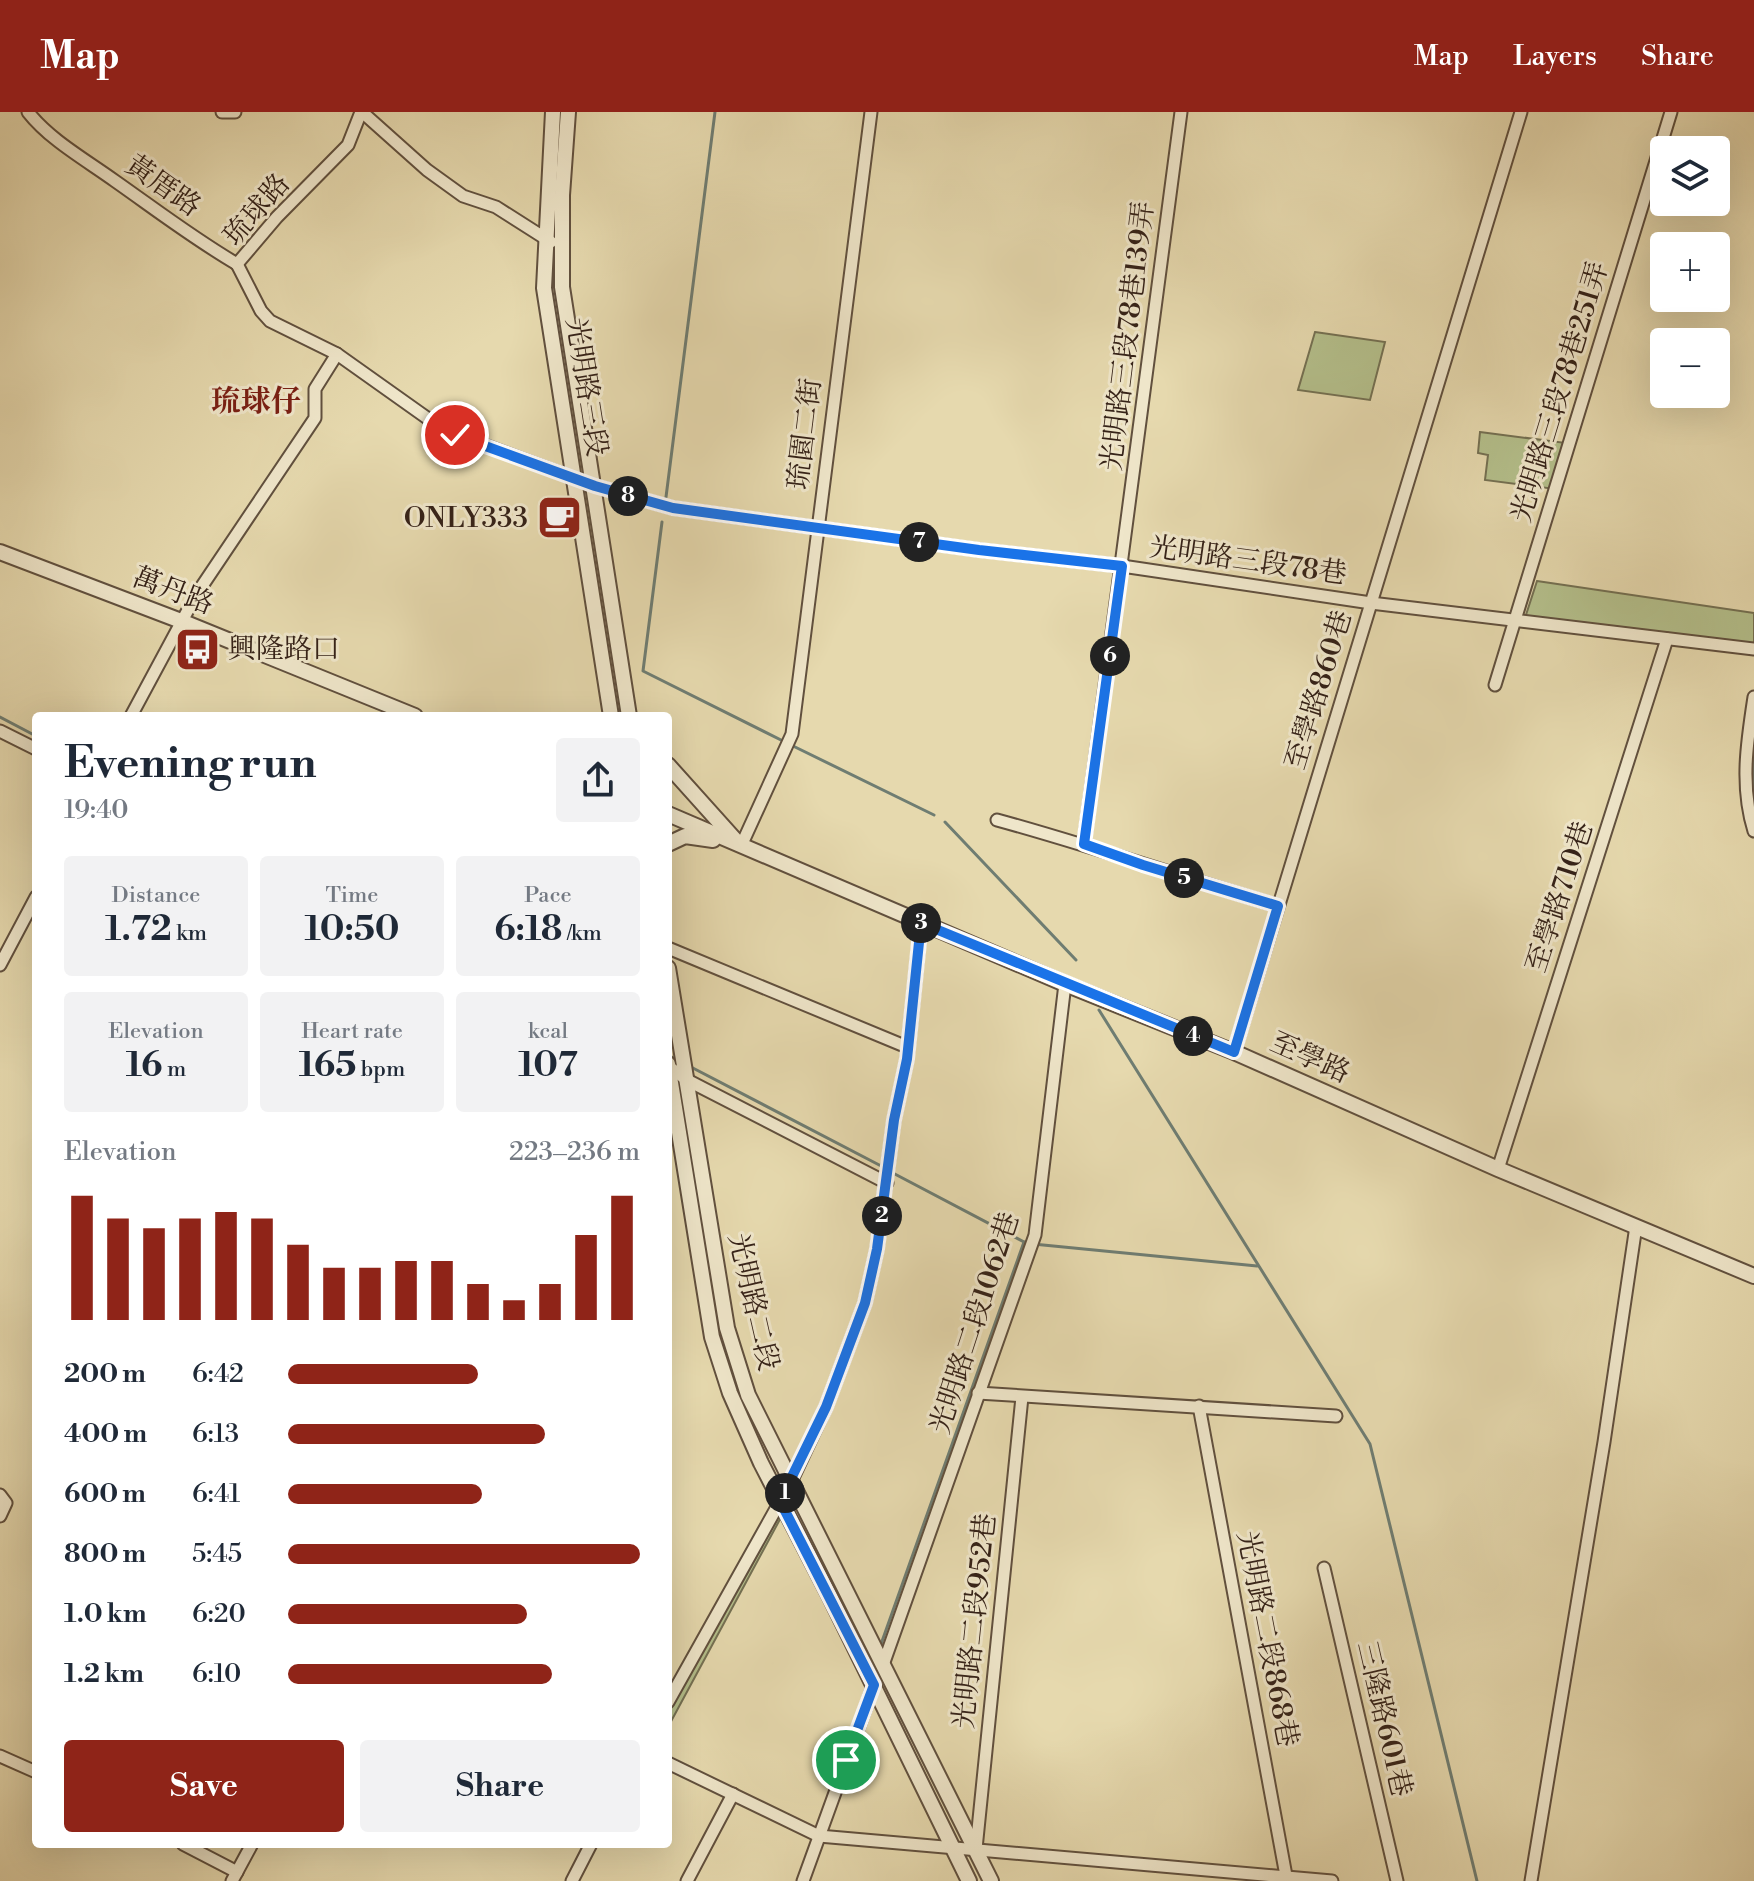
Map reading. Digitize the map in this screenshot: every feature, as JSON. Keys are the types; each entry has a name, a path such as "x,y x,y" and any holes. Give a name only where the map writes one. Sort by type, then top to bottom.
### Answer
{"street":[{"name":"黃厝路","path":"28,112 37,123 82,158 237,264"},
{"path":"222,112 235,112"},
{"name":"琉球路","path":"362,112 348,145 277,217 237,264 261,311 270,321 337,354 444,430 595,486"},
{"path":"362,112 427,170 463,196 496,207 556,242"},
{"name":"光明路三段","path":"553,112 546,202 556,242 630,712"},
{"name":"光明路三段","path":"568,112 556,242 544,288 610,712"},
{"name":"琉園二街","path":"741,846 792,734 871,112"},
{"name":"光明路三段78巷139弄","path":"1084,844 1181,112"},
{"name":"至學路860巷","path":"1234,1052 1521,112"},
{"name":"光明路三段78巷251弄","path":"1495,685 1671,112"},
{"path":"133,712 181,621 315,418 315,389 337,354"},
{"name":"光明路三段78巷","path":"595,486 673,508 1122,566 1371,603 1754,649"},
{"name":"萬丹路","path":"0,552 405,712"},
{"name":"至學路710巷","path":"1498,1169 1667,639"},
{"path":"1754,697 1745,756 1747,810 1754,831"},
{"path":"0,731 32,747"},
{"path":"672,769 741,846"},
{"name":"至學路","path":"672,816 1065,984 1234,1052 1498,1169 1754,1276"},
{"path":"997,820 1084,844 1278,906"},
{"path":"672,842 685,836 741,846"},
{"path":"0,965 32,905"},
{"path":"672,1695 786,1492 826,1407 865,1303 887,1183 921,923"},
{"path":"672,950 907,1047"},
{"name":"光明路二段1062巷","path":"883,1665 1035,1235 1065,984"},
{"path":"672,1072 887,1183"},
{"name":"光明路二段","path":"672,1072 712,1337 730,1393 883,1665 964,1847 969,1881"},
{"name":"光明路二段","path":"672,1072 727,1328 748,1395 786,1492 874,1685 964,1847 991,1881"},
{"path":"1531,1881 1599,1472 1636,1226"},
{"path":"978,1393 1336,1416"},
{"name":"光明路二段952巷","path":"964,1847 1022,1397"},
{"name":"光明路二段868巷","path":"1199,1406 1287,1879"},
{"path":"0,1495 6,1503 0,1516"},
{"name":"三隆路601巷","path":"1324,1568 1397,1881"},
{"path":"803,1881 816,1834 874,1685"},
{"path":"0,1756 32,1770"},
{"path":"672,1765 816,1834 1332,1881"},
{"path":"687,1881 733,1794"},
{"path":"189,1848 234,1877 250,1848"},
{"path":"572,1881 589,1848"}],"green space":[{"path":"1315,332 1385,342 1370,400 1298,390"},
{"path":"1480,432 1566,443 1555,489 1485,480 1488,455 1478,453"},
{"path":"1537,581 1754,613 1754,645 1525,618"},
{"path":"780,1501 785,1510 672,1720 672,1694"}],"waterway":[{"path":"666,497 715,112"},
{"path":"662,522 643,671 785,742"},
{"path":"0,717 32,734"},
{"path":"791,745 934,815"},
{"path":"1754,745 1754,791"},
{"path":"945,822 1076,960"},
{"path":"1099,1010 1370,1444 1477,1881"},
{"path":"672,1057 679,1061"},
{"path":"689,1066 885,1168"},
{"path":"891,1172 1026,1243"},
{"path":"880,1647 1024,1242"},
{"path":"1033,1244 1257,1266"},
{"path":"845,1750 867,1685"}],"place":[{"name":"ONLY333","path":"559,518"},
{"name":"興隆路口","path":"197,649"}],"district":[{"name":"琉球仔","path":"256,402"}],"route":[{"path":"455,435 595,486 673,508 979,550 1122,566 1084,844 1278,906 1234,1052 921,923 907,1059 894,1120 877,1249 865,1303 826,1407 780,1501 874,1685 846,1760"}]}
